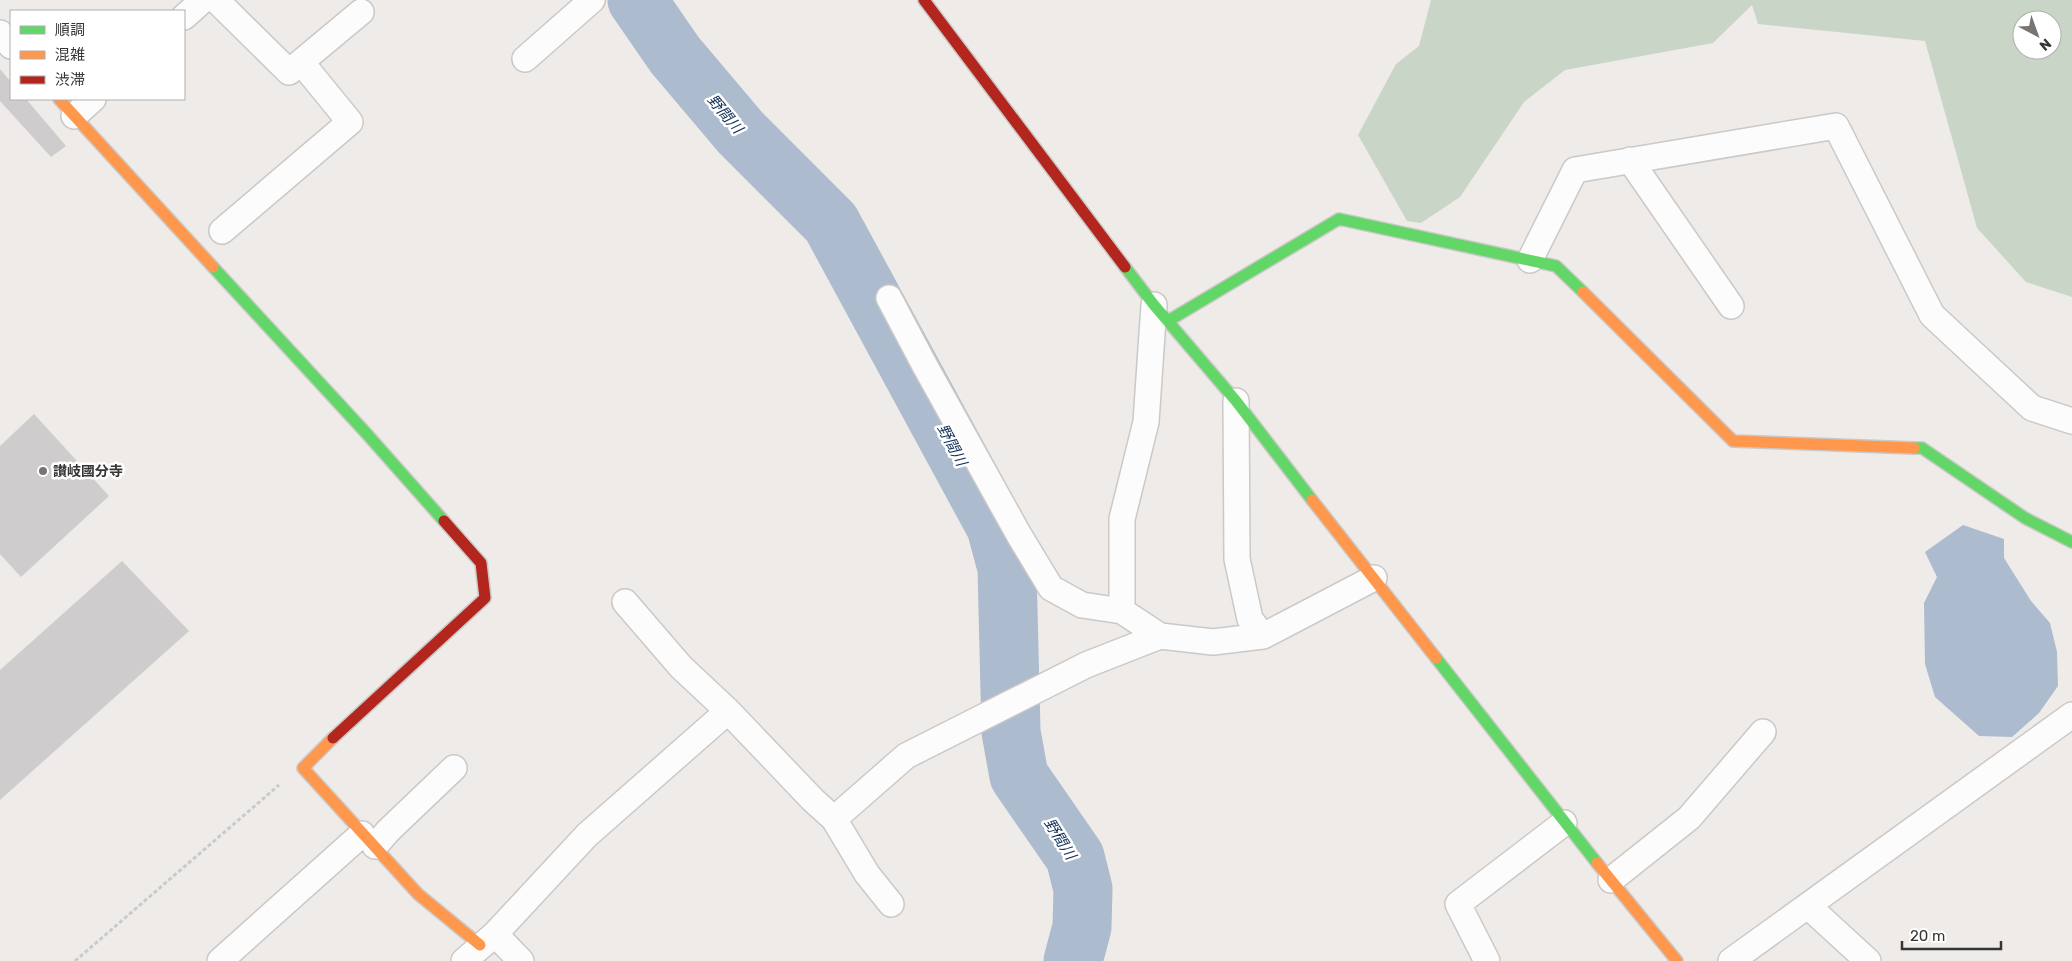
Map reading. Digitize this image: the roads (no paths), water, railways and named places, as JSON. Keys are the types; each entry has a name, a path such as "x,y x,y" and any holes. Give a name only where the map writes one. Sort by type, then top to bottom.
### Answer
{"street":[{"path":"185,16 203,0"},
{"path":"216,0 289,72 360,12"},
{"path":"525,59 592,0"},
{"path":"930,2 1161,313 1236,401 1564,823 1677,961"},
{"path":"0,33 10,45"},
{"path":"222,231 350,122 301,62"},
{"path":"90,100 66,107 366,433 481,563 485,598 304,768 418,894 480,947 521,961"},
{"path":"1530,260 1575,170 1836,126 1932,315 2032,408 2072,421"},
{"path":"1630,160 1731,306"},
{"path":"1161,313 1339,219 1556,266 1733,441 1922,448 2025,518 2072,542"},
{"path":"889,298 1000,501 1051,588 1082,605 1122,611 1160,636 1214,642 1263,636 1374,578"},
{"path":"1122,611 1122,520 1146,422 1161,313"},
{"path":"1236,401 1237,559 1250,619 1263,636"},
{"path":"626,602 682,667 834,819 867,874 891,904"},
{"path":"834,819 906,756 1086,665 1160,636"},
{"path":"480,947 587,835 728,711"},
{"path":"1731,961 2072,715"},
{"path":"1612,880 1689,818 1763,732"},
{"path":"220,961 368,840 388,831 454,768"},
{"path":"1487,961 1458,904 1564,823"},
{"path":"1808,906 1868,961"}],"water":[{"path":"1963,525 2004,539 2004,558 2031,601 2050,623 2057,652 2058,686 2039,713 2012,737 1979,736 1935,697 1925,664 1924,603 1937,577 1925,552"}],"waterway":[{"name":"野間川","path":"637,0 675,55 741,133 831,223 996,527 1007,568 1011,732 1019,776 1075,857 1083,889 1082,927 1073,961"}],"place":[{"name":"讃岐國分寺","path":"43,471"}]}
